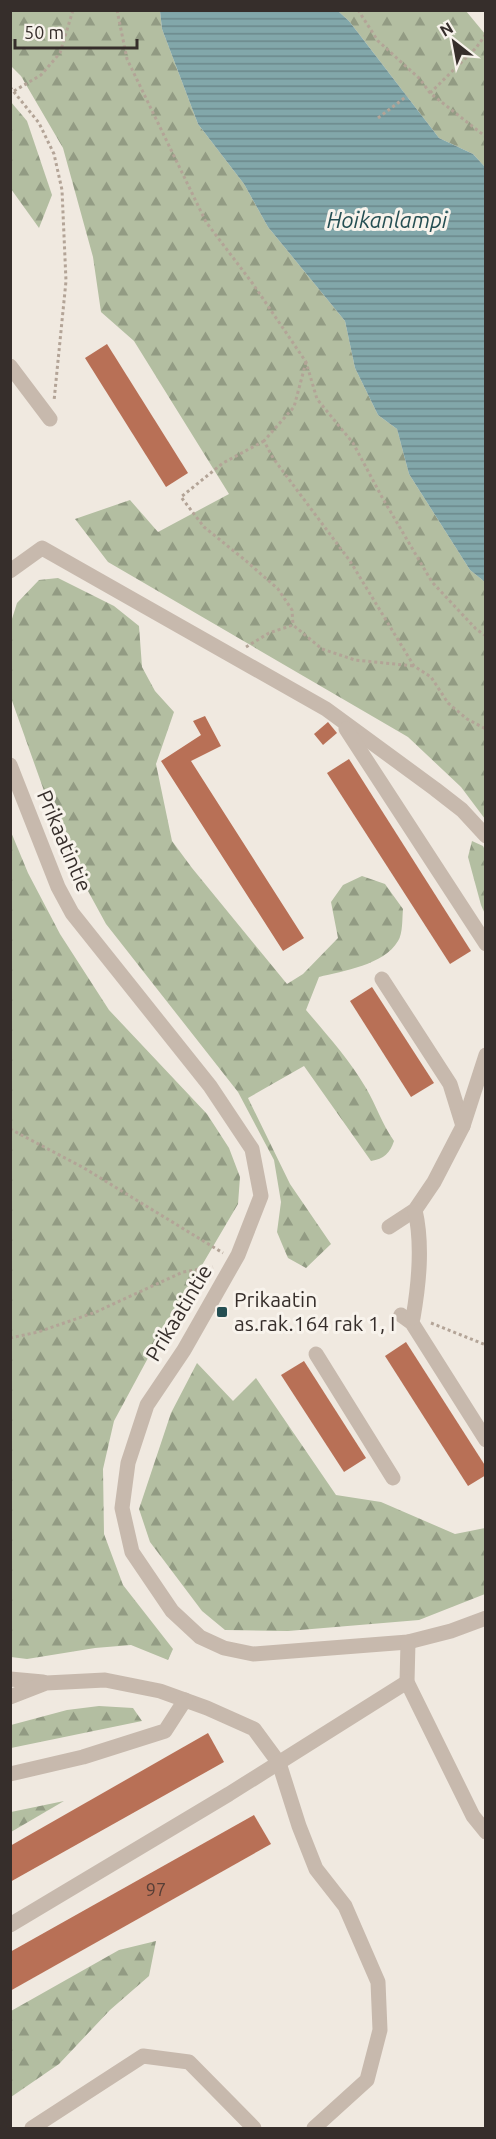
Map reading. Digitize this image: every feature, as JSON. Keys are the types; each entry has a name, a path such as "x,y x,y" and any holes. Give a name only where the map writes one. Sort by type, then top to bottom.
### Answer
{"street":[{"path":"10,366 50,419"},
{"path":"10,571 42,548 326,709 462,810 486,836"},
{"path":"339,719 486,944"},
{"name":"Prikaatintie","path":"10,765 58,887 72,913 210,1086 252,1149 261,1196 235,1261 184,1350 147,1405 128,1463 122,1508 132,1552 172,1611 200,1637 225,1648 253,1654 408,1642 451,1631 486,1618"},
{"path":"382,979 450,1084 463,1126"},
{"path":"389,1227 415,1210 434,1182 463,1126 486,1055"},
{"path":"415,1210 418,1226 418,1289 407,1316 486,1440"},
{"path":"316,1354 393,1478"},
{"path":"408,1642 407,1682 473,1816 486,1833"},
{"path":"10,1679 46,1683 105,1680 160,1691 254,1729 279,1763 299,1826 316,1869 345,1906 378,1982 380,2030 367,2080 314,2128"},
{"path":"10,1925 279,1763 407,1682"},
{"path":"10,1697 46,1683"},
{"path":"10,1774 83,1757 165,1731 185,1700"},
{"path":"32,2128 143,2056 189,2062 254,2128"}],"path":[{"path":"14,91 41,75 60,53 73,10"},
{"path":"117,10 126,59 206,222 253,284 306,362 317,399 353,443 432,582 476,629 486,636"},
{"path":"358,10 378,41 420,79 430,93 486,137"},
{"path":"430,93 476,48 486,34"},
{"path":"10,87 39,123 54,154 62,190 66,281 56,394 50,419"},
{"path":"378,118 407,96"},
{"path":"306,362 294,407 264,441 222,463 181,497 204,527 278,589 292,610 293,625 321,649 355,660 414,666"},
{"path":"264,441 273,458 350,561 414,666 431,677 448,703 486,729"},
{"path":"232,656 269,633 293,625"},
{"path":"10,1129 84,1168 235,1261"},
{"path":"10,1338 38,1332 96,1312 183,1272 235,1261"},
{"path":"407,1316 464,1335 486,1346"}],"green space":[{"path":"10,11 160,11 162,29 198,124 244,184 268,227 345,321 355,368 378,415 397,429 409,474 470,570 485,582 485,819 461,787 408,737 108,562 75,519 130,500 158,532 229,494 134,341 101,312 93,257 63,148 21,76 11,66"},
{"path":"338,11 466,11 485,34 485,167 473,154 439,138 349,21"},
{"path":"11,102 27,121 52,195 39,228 11,189"},
{"path":"58,578 114,606 139,626 142,667 155,691 174,712 156,764 172,841 287,984 303,974 338,938 331,902 343,885 362,876 385,884 403,909 401,934 392,949 362,966 319,977 306,1010 345,1057 366,1088 394,1141 391,1149 380,1159 371,1161 304,1066 248,1098 290,1184 331,1244 306,1268 288,1258 277,1232 281,1202 274,1160 238,1092 106,924 64,847 11,698 11,622 17,603 39,580"},
{"path":"11,832 28,873 60,934 109,1010 207,1114 229,1148 240,1177 238,1204 155,1345 114,1421 103,1469 104,1534 123,1585 173,1649 168,1660 131,1645 95,1648 27,1659 11,1657"},
{"path":"472,841 483,846 485,850 485,914 468,857"},
{"path":"197,1363 233,1401 256,1378 336,1495 381,1502 455,1534 485,1528 485,1594 419,1620 288,1631 225,1630 202,1611 150,1542 139,1509 171,1413"},
{"path":"99,1706 133,1708 142,1721 11,1748 11,1725 67,1710"},
{"path":"64,1801 11,1832 11,1812"},
{"path":"156,1941 149,1976 110,2010 59,2064 11,2097 11,2011 119,1950"}],"water":[{"name":"Hoikanlampi","path":"160,11 338,11 349,21 439,138 473,154 485,167 485,582 470,570 409,474 397,429 378,415 355,368 345,321 268,227 244,184 198,124 162,29"}],"building":[{"path":"107,344 188,473 166,487 85,358"},
{"path":"205,716 221,746 191,761 304,938 283,951 161,761 201,735 193,721"},
{"path":"328,722 337,733 323,745 314,734"},
{"path":"349,759 471,951 450,964 327,773"},
{"path":"372,987 434,1083 411,1097 350,1001"},
{"path":"406,1342 486,1467 486,1475 468,1486 385,1356"},
{"path":"304,1361 366,1458 344,1472 281,1375"},
{"path":"208,1733 224,1762 10,1882 10,1846"},
{"path":"254,1815 271,1844 10,1991 10,1952"}],"place":[{"name":"Prikaatin as.rak.164 rak 1, I","path":"222,1312"}]}
